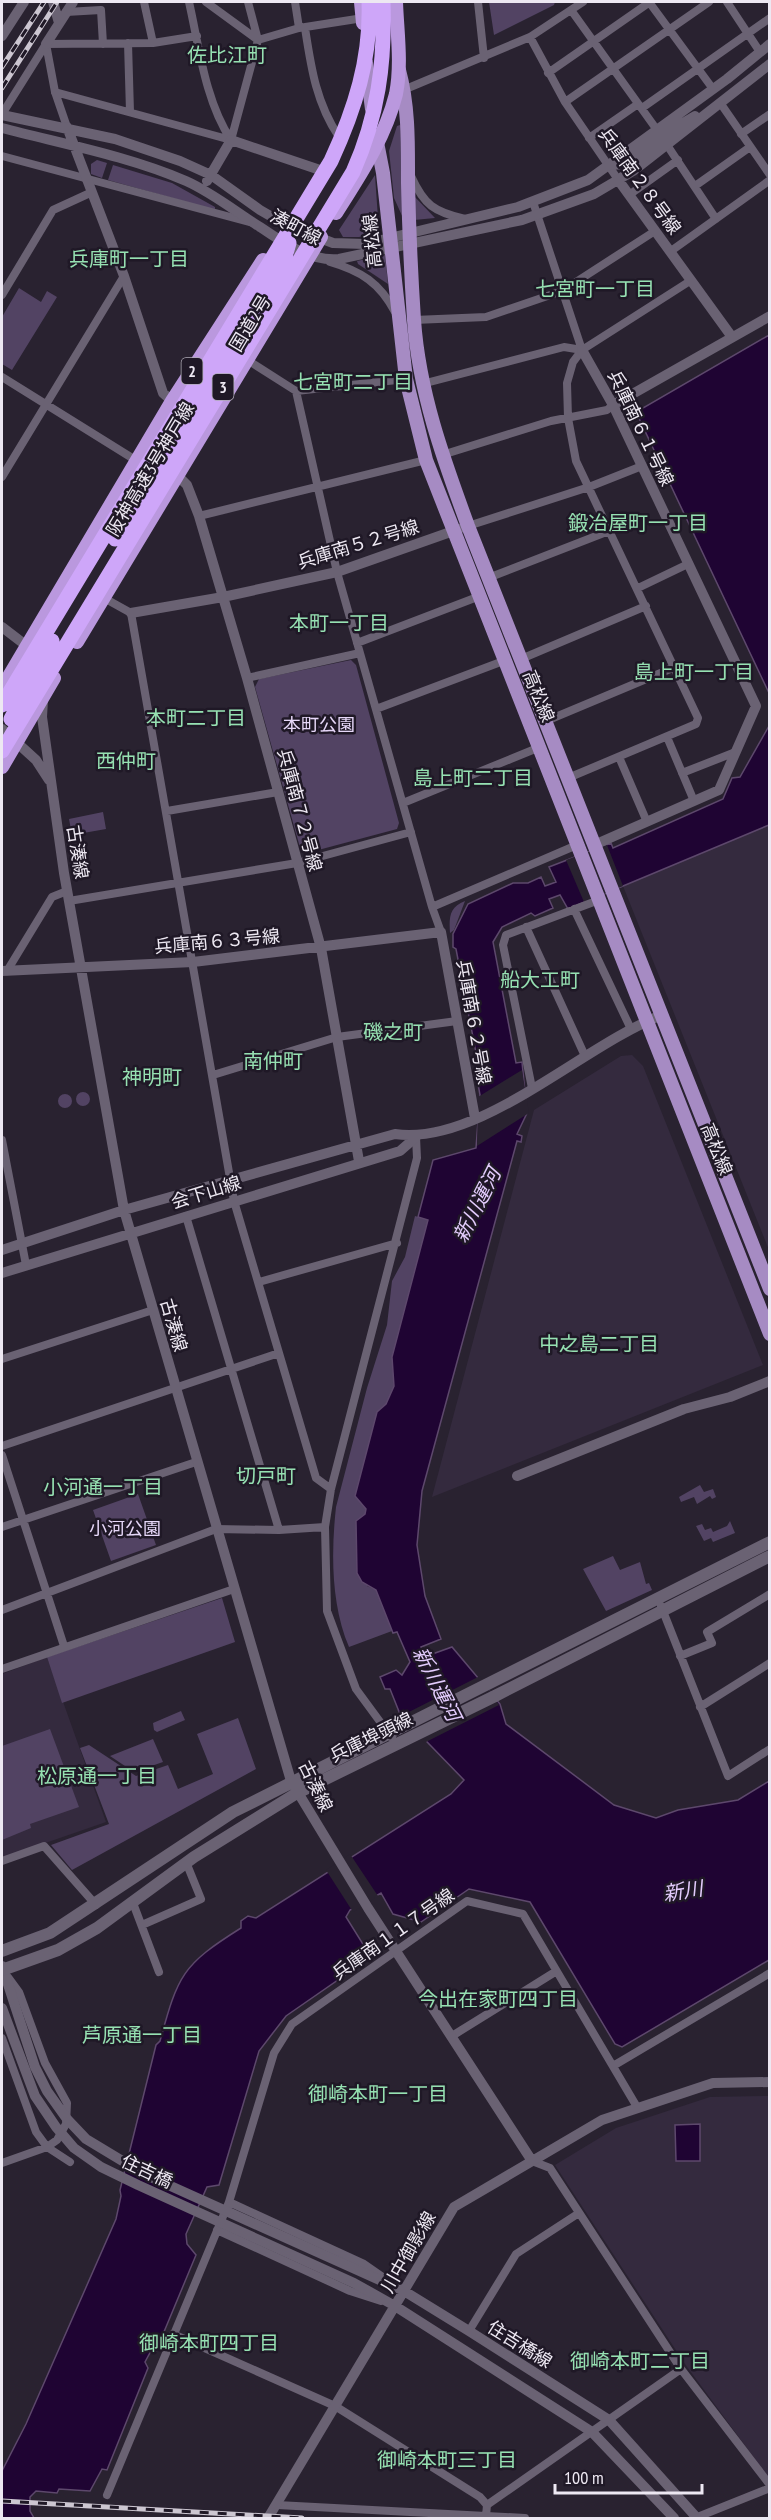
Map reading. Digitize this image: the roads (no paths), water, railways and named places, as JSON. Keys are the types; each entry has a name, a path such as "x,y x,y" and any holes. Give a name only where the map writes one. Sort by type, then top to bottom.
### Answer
{"highway":[{"path":"6,747 14,711 55,636 170,452 283,264 286,225 350,115 360,80 364,48 361,2"},
{"name":"阪神高速3号神戸線","path":"2,705 332,161 346,130 362,80 368,44 369,2"},
{"name":"阪神高速3号神戸線","path":"6,747 353,172 371,126 381,83 384,58 383,2"},
{"name":"国道2号","path":"2,767 6,747 43,699 54,677 179,477 377,145 400,91 396,2"},
{"name":"国道2号","path":"2,688 172,401 283,241"},
{"path":"264,296 309,260"}],"main road":[{"name":"高松線","path":"364,48 391,244 406,380 426,460 488,578 770,1289"},
{"name":"高松線","path":"400,91 408,170 414,320 422,384 480,596 770,1335"},
{"name":"兵庫埠頭線","path":"2,1952 50,1933 96,1905 233,1812 291,1781 390,1734 770,1542"},
{"name":"兵庫埠頭線","path":"2,1968 58,1950 133,1903 190,1859 297,1793 409,1740 770,1556"},
{"path":"185,1844 190,1859"},
{"path":"121,1887 133,1903"}],"street":[{"path":"2,36 24,2"},
{"path":"53,2 59,23"},
{"path":"2,115 73,2"},
{"path":"144,2 153,43"},
{"path":"189,2 208,82 223,128 231,140"},
{"path":"206,2 258,40"},
{"path":"202,189 231,140 258,40 248,2"},
{"path":"296,2 312,78 328,121 339,136"},
{"path":"478,2 484,58"},
{"path":"400,91 531,37 572,6 583,2"},
{"path":"548,74 649,2 713,89"},
{"path":"565,102 709,2"},
{"path":"727,2 765,55"},
{"path":"572,6 594,42 657,130"},
{"path":"66,12 102,10 103,44"},
{"path":"258,40 302,28 363,18"},
{"path":"589,138 698,69 770,18"},
{"path":"46,44 153,43 197,36"},
{"name":"兵庫南２８号線","path":"531,37 548,74 589,138 732,337"},
{"path":"128,43 130,112"},
{"path":"46,44 55,92 90,194 124,276 163,393 172,401"},
{"name":"湊町線","path":"619,181 630,167 696,116 765,55 770,44"},
{"name":"湊町線","path":"410,239 466,219 533,202 588,180 713,89 765,55"},
{"name":"湊町線","path":"2,129 132,162 202,189 309,260 326,260 410,239 537,215 594,194 619,181 667,146 770,64"},
{"path":"55,92 231,140 320,170"},
{"path":"721,104 770,175"},
{"path":"741,134 770,114"},
{"name":"湊町線","path":"2,115 67,127 125,142 211,175 260,210 286,225 320,239 348,246 391,244"},
{"name":"湊町線","path":"608,165 627,164 669,132 696,116"},
{"path":"667,146 716,219"},
{"path":"695,186 750,147"},
{"path":"2,156 253,223"},
{"path":"629,195 678,160"},
{"path":"408,170 424,200 433,208 466,219"},
{"path":"670,251 770,180"},
{"path":"2,295 53,210 90,194"},
{"path":"533,202 582,351"},
{"path":"414,320 486,317 562,291 655,231"},
{"path":"326,260 348,267 374,282 387,296 398,318"},
{"path":"2,477 124,276"},
{"path":"568,778 696,724 698,718 576,461 568,418 567,383 573,362 582,351 690,281"},
{"path":"442,455 568,418 607,410 770,316"},
{"path":"422,384 564,347 582,351"},
{"name":"兵庫南６１号線","path":"582,351 613,405 756,706 733,753 719,790 595,847"},
{"path":"249,361 296,391 406,380"},
{"path":"2,377 137,461"},
{"name":"兵庫南６２号線","path":"296,391 337,572 432,907 476,1118"},
{"path":"199,516 426,460"},
{"name":"兵庫南５２号線","path":"131,613 222,597 337,572 461,528 589,487 642,466"},
{"name":"兵庫南７２号線","path":"179,477 188,485 199,516 247,678 321,948 359,1161"},
{"path":"488,578 609,531"},
{"path":"638,588 688,564"},
{"path":"357,643 480,596"},
{"path":"104,598 131,613 234,1201 316,1478 331,1489"},
{"path":"521,659 646,606"},
{"path":"2,627 49,664 54,677"},
{"path":"247,678 360,652"},
{"path":"376,709 506,660"},
{"path":"546,721 675,667"},
{"name":"古湊線","path":"43,699 42,717 68,896 124,1210 130,1232 291,1781 396,1952"},
{"name":"古湊線","path":"2,729 6,747 44,769 51,783"},
{"path":"667,737 694,801"},
{"path":"403,803 540,747"},
{"path":"682,772 733,753"},
{"path":"619,757 647,822"},
{"path":"167,810 278,792"},
{"path":"4,971 52,897 178,884 297,863 411,832"},
{"path":"432,907 579,850"},
{"path":"529,1090 503,945 506,935 598,898"},
{"path":"574,909 630,1027"},
{"path":"526,927 585,1056"},
{"name":"兵庫南６３号線","path":"4,971 193,962 438,932"},
{"name":"会下山線","path":"2,1273 359,1161 400,1151 416,1137 476,1118 529,1090 630,1027 662,1015"},
{"path":"213,1075 337,1037 457,1021"},
{"name":"会下山線","path":"2,1250 124,1210 395,1134 416,1137"},
{"path":"396,1746 390,1734 356,1689 327,1611 325,1527 331,1489 397,1243 417,1158 416,1137"},
{"path":"2,1140 20,1244 26,1265"},
{"path":"186,1215 279,1530"},
{"path":"259,1282 397,1243"},
{"path":"2,1359 153,1310"},
{"path":"2,1446 279,1353"},
{"path":"517,1476 684,1409 730,1397 770,1381"},
{"path":"2,1455 21,1521 64,1646"},
{"path":"2,1527 196,1462"},
{"path":"2,1610 216,1529 279,1530 325,1527"},
{"path":"2,1669 234,1589"},
{"path":"680,1656 712,1643 707,1632 770,1594"},
{"path":"658,1597 728,1776 770,1749"},
{"path":"700,1707 770,1663"},
{"path":"2,1861 44,1846 96,1905"},
{"path":"142,1925 201,1899 190,1859"},
{"name":"兵庫南１１７号線","path":"107,2495 229,2202 274,2053 292,2024 467,1901 523,1914 555,1972 637,2107"},
{"path":"133,1903 159,1972"},
{"path":"396,1952 532,2161 550,2169 681,2369 770,2486 696,2518"},
{"path":"2,1968 19,1992 45,2063 68,2103 66,2124 57,2140 46,2147 2,2163"},
{"name":"住吉橋","path":"2,1968 35,2067 47,2091 67,2119 86,2139 144,2174 359,2272"},
{"path":"452,2036 555,1972"},
{"path":"612,2066 770,1973"},
{"name":"住吉橋","path":"2,2008 35,2096 56,2127 74,2148 100,2167 354,2283"},
{"path":"2,2038 5,2062 36,2132 46,2147 70,2162"},
{"name":"川中御影線","path":"268,2518 454,2206 602,2120 713,2083 770,2082"},
{"path":"229,2202 364,2264 404,2291"},
{"path":"469,2331 516,2254 579,2214"},
{"path":"217,2230 350,2291 395,2306"},
{"name":"住吉橋線","path":"359,2272 404,2291 609,2420 696,2518"},
{"name":"住吉橋線","path":"354,2283 395,2306 592,2432 674,2518"},
{"path":"173,2334 335,2406 480,2497 487,2505 486,2516"},
{"path":"487,2505 681,2369"},
{"path":"277,2505 525,2518"}],"water":[{"path":"769,335 769,693 636,412"},
{"path":"769,726 769,825 568,909 560,895 549,899 553,908 535,916 531,913 502,927 493,942 516,1063 522,1062 527,1113 517,1134 522,1136 521,1142 517,1141 422,1491 417,1545 425,1596 441,1639 421,1647 424,1657 452,1647 500,1704 506,1724 614,1805 656,1818 678,1810 738,1800 769,1781 769,1960 622,2047 615,2044 530,1902 469,1889 421,1922 393,1914 381,1893 350,1910 346,1917 371,1957 286,2016 259,2051 219,2185 207,2187 186,2234 187,2244 196,2255 156,2351 152,2349 145,2362 148,2368 107,2470 102,2469 90,2491 59,2489 57,2493 36,2491 30,2497 30,2511 34,2518 2,2518 2,2471 26,2424 116,2219 121,2196 120,2190 156,2045 160,2041 172,2001 185,1974 206,1952 241,1928 241,1921 248,1916 256,1918 451,1794 464,1780 400,1714 390,1689 385,1689 380,1677 396,1670 402,1675 410,1662 397,1632 393,1633 376,1590 362,1582 357,1573 356,1521 365,1514 366,1509 355,1496 377,1412 386,1404 394,1386 392,1357 428,1220 418,1217 433,1160 476,1148 480,1095 475,1067 478,1063 456,949 453,947 453,934 468,904 513,883 528,883 541,877 545,886 556,882 549,867 611,843 613,848 723,799 732,778 740,777"},
{"path":"700,2124 700,2161 676,2161 675,2125"}],"railway":[{"path":"2,67 44,2"},
{"path":"2,88 57,2"},
{"path":"2,2501 302,2518"}],"district":[{"name":"佐比江町","path":"227,55"},
{"name":"兵庫町一丁目","path":"129,259"},
{"name":"七宮町一丁目","path":"595,289"},
{"name":"七宮町二丁目","path":"353,382"},
{"name":"鍛冶屋町一丁目","path":"638,523"},
{"name":"本町一丁目","path":"339,623"},
{"name":"島上町一丁目","path":"694,672"},
{"name":"本町二丁目","path":"196,718"},
{"name":"西仲町","path":"126,761"},
{"name":"島上町二丁目","path":"473,778"},
{"name":"船大工町","path":"540,980"},
{"name":"磯之町","path":"393,1032"},
{"name":"南仲町","path":"273,1061"},
{"name":"神明町","path":"152,1077"},
{"name":"中之島二丁目","path":"599,1344"},
{"name":"切戸町","path":"266,1476"},
{"name":"小河通一丁目","path":"103,1487"},
{"name":"松原通一丁目","path":"97,1776"},
{"name":"今出在家町四丁目","path":"498,1999"},
{"name":"芦原通一丁目","path":"142,2035"},
{"name":"御崎本町一丁目","path":"378,2094"},
{"name":"御崎本町四丁目","path":"209,2343"},
{"name":"御崎本町二丁目","path":"640,2361"},
{"name":"御崎本町三丁目","path":"447,2460"}],"park label":[{"name":"本町公園","path":"319,724"},
{"name":"小河公園","path":"125,1528"}],"water label":[{"name":"新川運河","path":"477,1205"},
{"name":"新川運河","path":"437,1684"},
{"name":"新川","path":"683,1891"}]}
